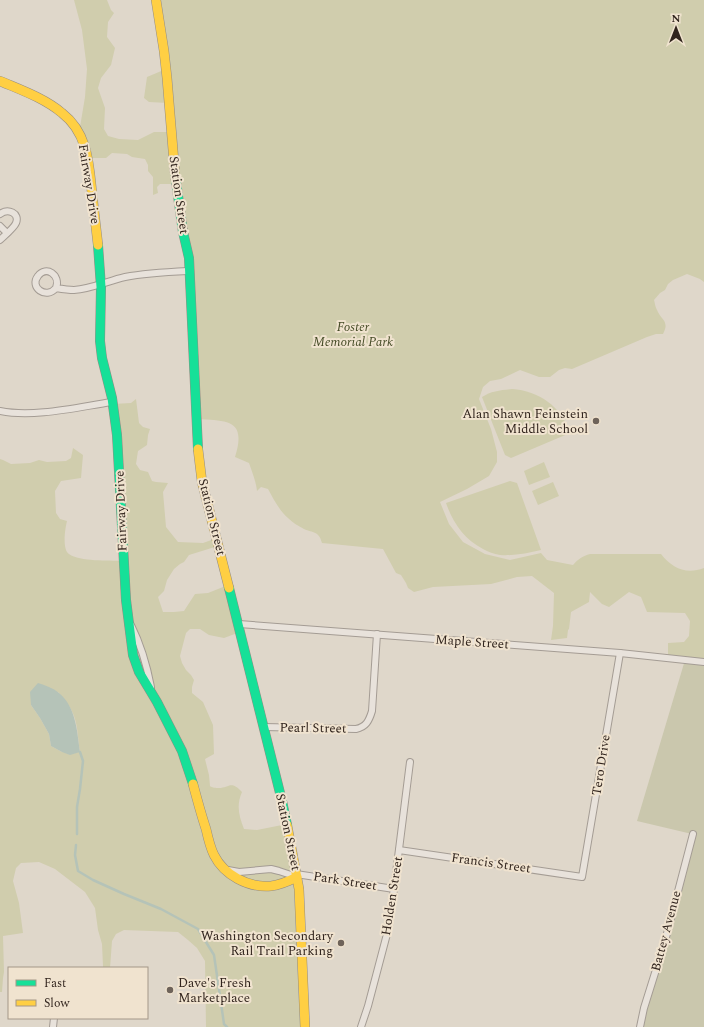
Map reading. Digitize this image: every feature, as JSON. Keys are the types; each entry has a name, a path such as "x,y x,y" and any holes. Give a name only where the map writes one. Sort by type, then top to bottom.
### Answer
{"street":[{"name":"Station Street","path":"156,0 167,71 174,169 183,232 189,258 198,448 202,482 239,624 282,801 297,875 305,1027"},
{"name":"Fairway Drive","path":"0,81 45,101 60,111 73,124 83,140 86,149 101,283 101,349 110,389 116,433 122,514 124,573 130,636 135,664 139,674 152,693 182,750 189,768 212,850 218,861 231,875 258,886 278,885 297,875"},
{"path":"0,214 5,211 9,211 16,217 15,225 0,240"},
{"path":"0,226 6,233"},
{"path":"56,288 74,290 140,274 189,271"},
{"path":"0,411 7,413 40,412 112,402"},
{"name":"Maple Street","path":"239,624 620,653 704,662"},
{"name":"Pearl Street","path":"264,727 356,729 366,725 372,711 377,634"},
{"name":"Tero Drive","path":"582,877 620,653"},
{"name":"Holden Street","path":"361,1027 386,936 394,889 410,762"},
{"name":"Battey Avenue","path":"640,1027 644,1008 665,941 693,834"},
{"name":"Francis Street","path":"399,850 582,877"},
{"path":"226,870 239,872 271,869 297,875"},
{"name":"Park Street","path":"297,875 394,889"}],"green space":[{"name":"Foster Memorial Park","path":"74,0 107,0 111,10 114,13 108,22 107,37 115,48 111,65 101,78 98,88 105,108 104,129 108,136 119,139 138,140 154,132 170,132 168,103 149,102 144,98 147,77 166,69 156,0 704,0 704,282 687,274 673,280 654,300 656,309 666,326 663,334 656,334 647,337 572,369 565,368 559,370 550,377 539,377 520,370 501,379 490,381 483,387 479,399 491,429 497,452 497,462 489,476 440,502 449,524 463,542 485,554 510,560 541,553 547,560 573,565 581,558 590,554 661,554 670,563 680,569 691,571 704,568 704,663 668,659 668,643 684,642 689,636 690,621 685,613 647,612 641,597 629,592 609,607 602,604 590,592 589,602 571,612 567,638 551,640 554,593 532,576 517,577 491,584 433,587 414,592 408,588 401,575 396,573 383,549 322,543 317,534 300,527 285,515 277,505 268,489 261,487 257,491 249,463 235,457 238,445 238,435 232,424 218,420 198,419 190,276 176,184 160,184 157,187 158,193 153,195 153,177 148,171 148,165 145,159 132,157 127,154 112,153 106,158 90,158 79,133 85,97 87,69 82,30"},
{"path":"512,389 531,393 548,402 561,415 570,433 511,458 505,455 482,397 500,390"},
{"path":"136,399 139,423 143,427 150,429 147,445 138,451 136,464 140,470 148,472 152,481 168,483 163,492 166,527 178,542 203,543 217,538 218,546 189,555 184,562 174,569 167,580 164,591 158,597 163,612 184,611 195,594 208,593 228,585 240,632 224,638 209,635 200,629 190,629 186,633 180,656 186,670 194,680 192,693 203,702 213,725 214,754 205,759 210,786 214,788 221,788 232,785 242,792 239,802 239,811 244,829 257,830 287,824 297,875 305,1027 206,1027 205,961 197,948 178,932 124,930 116,934 112,941 110,967 103,967 102,944 98,930 95,908 85,892 55,869 39,862 21,863 16,868 13,881 19,903 23,933 3,936 4,972 2,992 0,992 0,459 11,464 30,463 39,460 47,462 66,461 71,458 73,448 83,455 81,478 61,481 55,491 56,513 60,519 67,521 65,548 69,554 74,557 95,560 122,561 113,404 131,403","holes":["58,692 69,706 75,720 80,752 62,752 51,746 49,734 31,705"]},
{"path":"544,462 550,477 529,485 524,471"},
{"path":"510,481 517,483 541,550 521,554 505,555 491,553 476,545 460,530 446,503"},
{"path":"553,482 559,496 538,505 532,491"}],"shaded area":[{"path":"685,660 704,662 704,1027 640,1027 692,834 637,821"},
{"path":"38,683 57,691 69,705 75,720 80,752 70,755 51,746 49,734 31,705 30,692"}],"waterway":[{"path":"77,834 77,807 83,761 80,752"},
{"path":"76,845 75,855 78,871 93,880 161,909 198,929 214,955 224,1024 227,1027"}],"traffic: fast":[{"path":"175,174 183,232 189,258 198,449"},
{"path":"98,245 101,287 100,341 102,358 112,398 117,435 126,600 133,655 139,672 157,702 182,751 193,784"},
{"path":"229,588 287,825"}],"traffic: slow":[{"path":"156,0 167,78 175,174"},
{"path":"0,81 48,103 71,121 77,130 82,139 88,160 98,245"},
{"path":"198,449 202,482 229,588"},
{"path":"193,784 211,849 218,862 224,869 238,879 254,885 262,886 278,885 297,877"},
{"path":"287,825 299,889 305,1027"}],"place":[{"name":"Alan Shawn Feinstein Middle School","path":"596,421"},
{"name":"Washington Secondary Rail Trail Parking","path":"341,943"},
{"name":"Dave's Fresh Marketplace","path":"170,990"}]}
